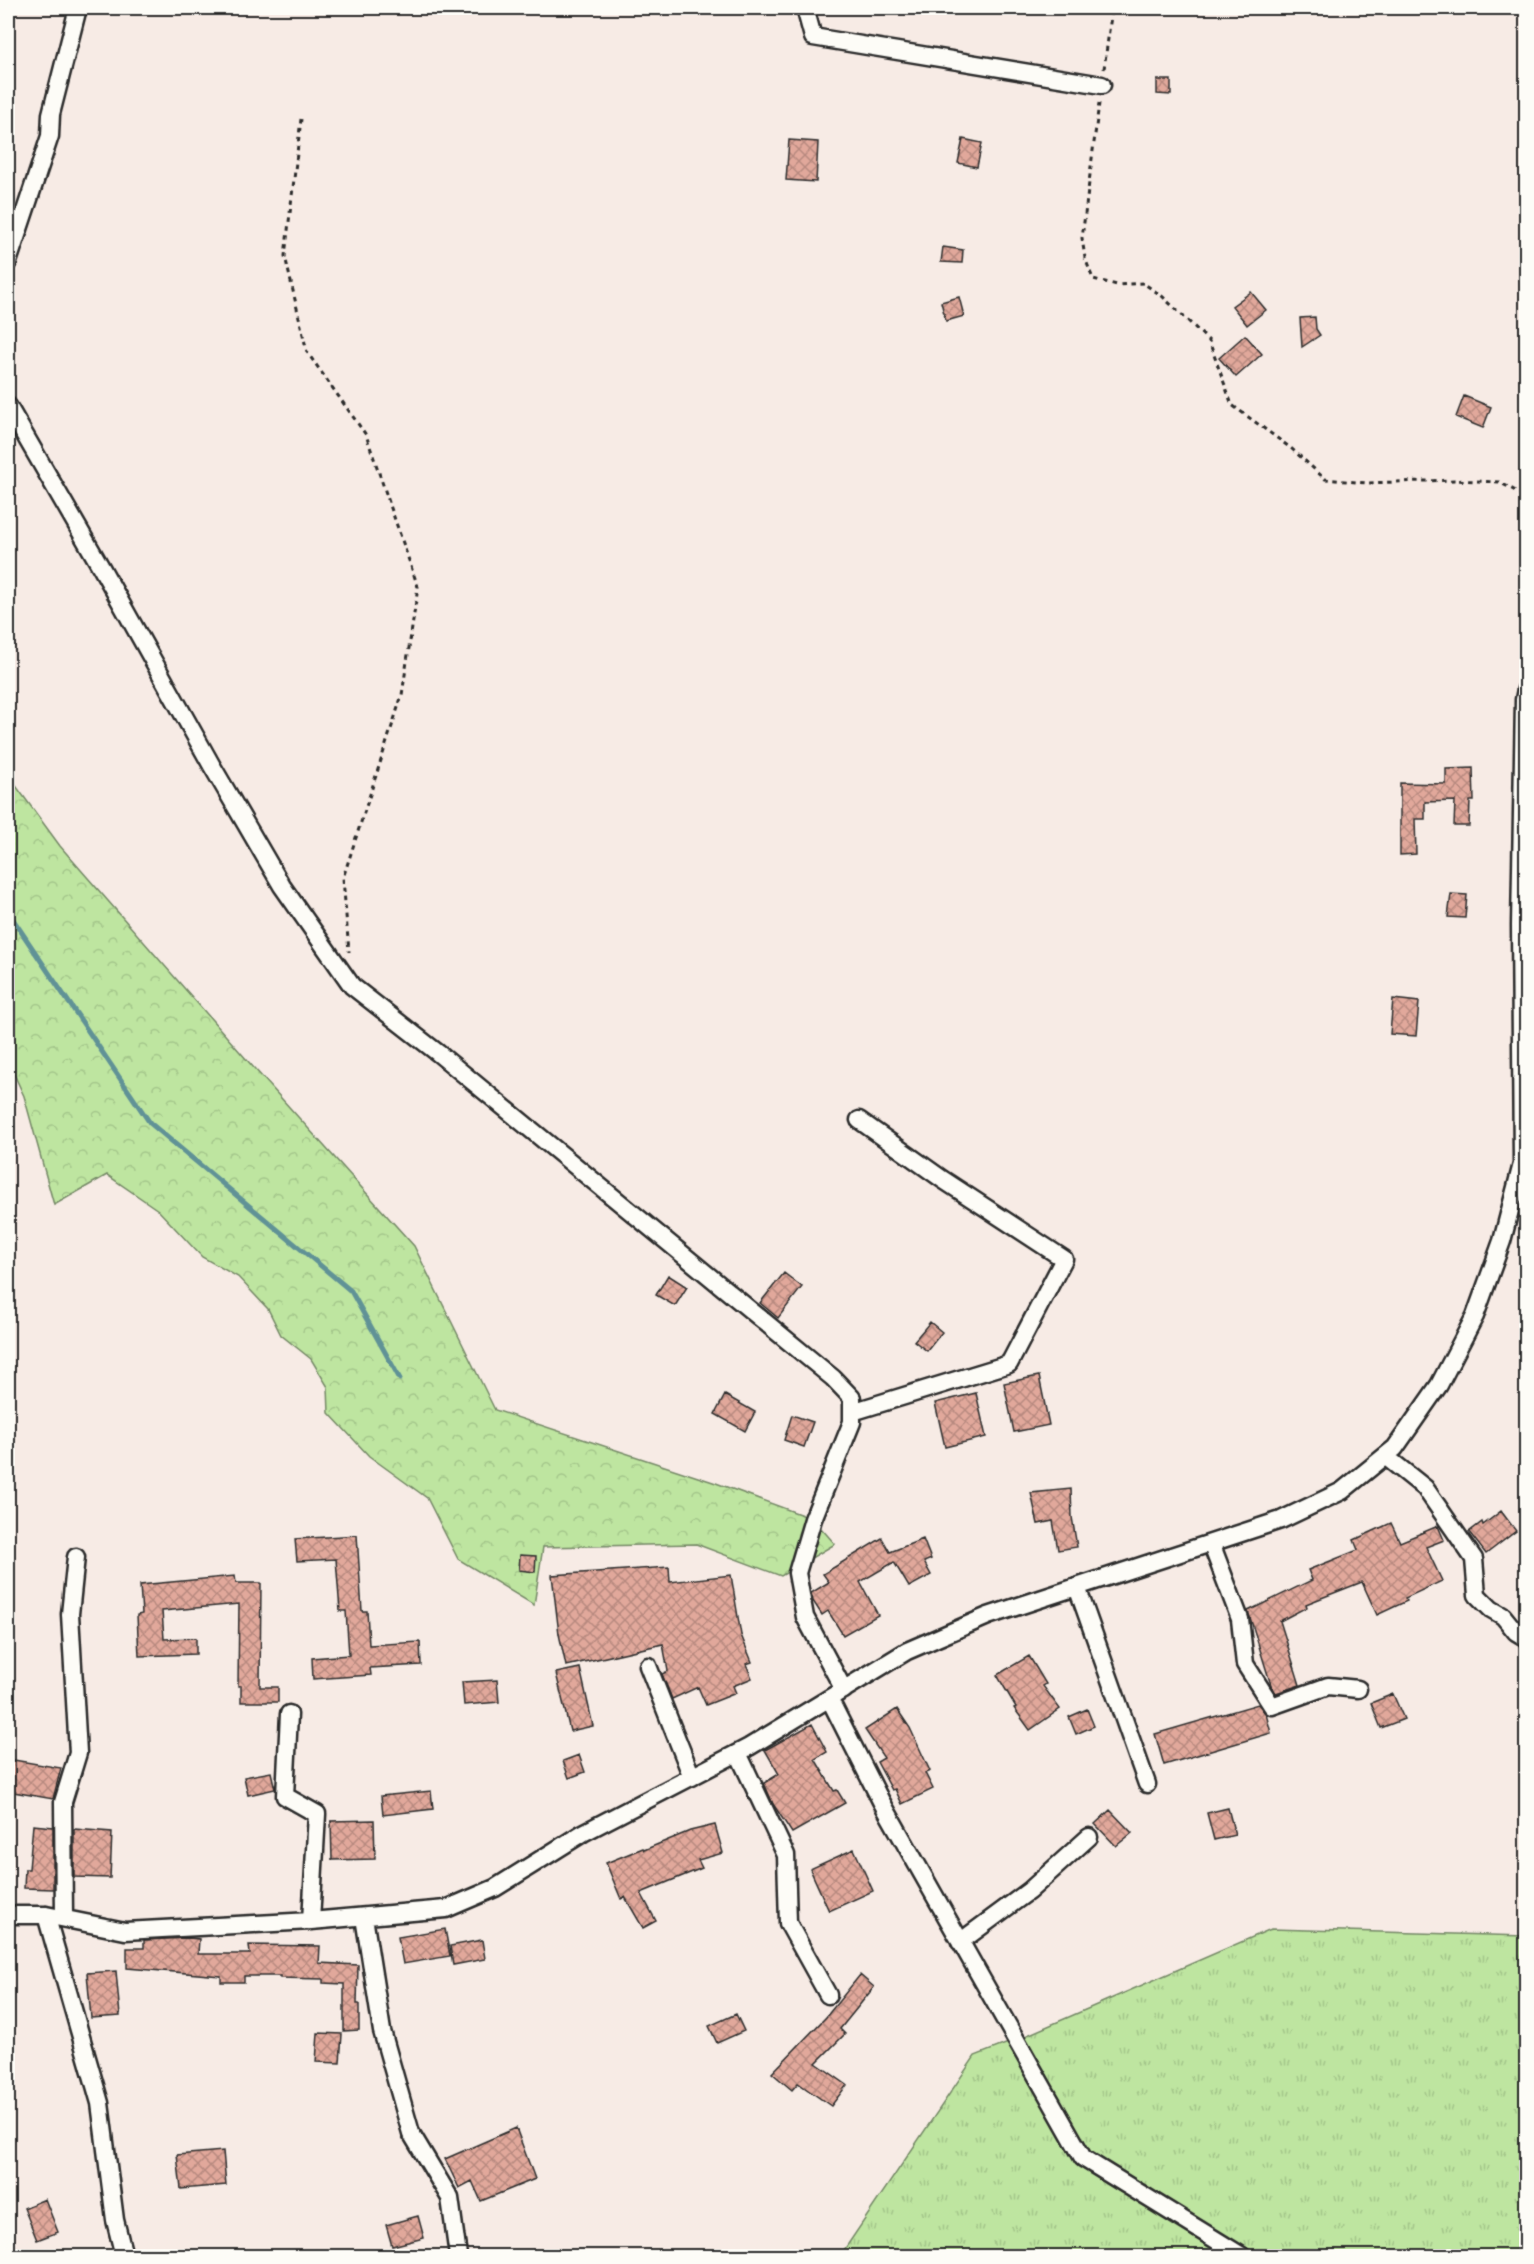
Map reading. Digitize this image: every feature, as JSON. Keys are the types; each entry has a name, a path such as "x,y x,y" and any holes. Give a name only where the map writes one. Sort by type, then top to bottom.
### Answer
{"street":[{"path":"8,262 50,136 51,114 78,8"},
{"path":"805,8 813,37 1102,85"},
{"path":"8,405 276,876 352,986 438,1053 833,1378 852,1398 852,1422 813,1519 797,1573 805,1617 844,1690"},
{"path":"8,1915 46,1915 125,1931 311,1922 446,1909 495,1888 583,1833 738,1753 830,1700 907,1651 988,1616 1281,1520 1342,1491 1395,1448 1439,1385 1475,1316 1502,1241 1522,1164 1520,926 1524,805 1524,700 1527,689"},
{"path":"852,1412 1009,1365 1064,1259 942,1179 859,1120"},
{"path":"1385,1455 1425,1488 1474,1559 1477,1595 1491,1609 1503,1616 1516,1632 1527,1638"},
{"path":"1211,1543 1240,1619 1245,1664 1272,1706 1328,1686 1358,1689"},
{"path":"64,1918 63,1802 78,1753 70,1614 76,1557"},
{"path":"1077,1587 1147,1784"},
{"path":"648,1666 692,1777"},
{"path":"830,1700 881,1802 1083,2158 1242,2256"},
{"path":"289,1714 285,1797 317,1814 311,1922"},
{"path":"738,1753 786,1854 788,1923 828,1995"},
{"path":"960,1941 1029,1891 1089,1837"},
{"path":"46,1915 100,2103 115,2220 124,2256"},
{"path":"364,1917 382,2031 411,2133 450,2198 458,2256"}],"path":[{"path":"1112,8 1082,238 1085,258 1093,279 1117,285 1143,283 1162,296 1209,341 1232,405 1292,449 1325,479 1366,483 1454,480 1499,482 1527,499"},
{"path":"301,119 285,256 307,352 366,435 418,587 402,695 343,878 350,954"}],"green space":[{"path":"8,775 60,846 254,1068 414,1246 495,1410 716,1483 813,1519 835,1544 781,1576 696,1544 543,1547 534,1605 458,1559 427,1498 369,1456 329,1413 328,1387 311,1359 281,1335 268,1309 238,1277 202,1257 158,1210 107,1175 54,1205 24,1096 8,1061"},
{"path":"1271,1929 1526,1936 1526,2256 840,2256 975,2056"}],"building":[{"path":"1157,80 1171,80 1171,95 1157,94"},
{"path":"963,139 982,143 977,167 958,163"},
{"path":"789,140 818,142 816,182 786,180"},
{"path":"943,247 963,250 962,263 941,262"},
{"path":"1251,292 1266,310 1247,325 1232,306"},
{"path":"959,297 964,316 946,321 941,302"},
{"path":"1315,317 1316,329 1320,335 1302,347 1300,318"},
{"path":"1245,335 1262,354 1236,377 1219,358"},
{"path":"1464,396 1491,407 1483,428 1456,417"},
{"path":"1473,768 1474,801 1470,801 1469,826 1454,826 1455,801 1425,802 1425,819 1415,819 1416,854 1400,855 1400,783 1446,784 1446,769"},
{"path":"1451,894 1467,895 1465,918 1448,917"},
{"path":"1393,999 1419,1002 1416,1036 1390,1034"},
{"path":"784,1273 802,1287 778,1318 760,1303"},
{"path":"668,1275 687,1287 675,1306 656,1295"},
{"path":"930,1322 942,1332 927,1351 914,1341"},
{"path":"1039,1376 1049,1425 1014,1432 1004,1383"},
{"path":"976,1393 986,1437 945,1447 935,1403"},
{"path":"725,1395 755,1412 745,1431 715,1414"},
{"path":"792,1415 813,1422 804,1447 784,1440"},
{"path":"1071,1489 1072,1517 1077,1547 1058,1550 1053,1521 1038,1524 1031,1493"},
{"path":"1501,1511 1516,1531 1486,1554 1469,1532 1482,1522 1483,1525"},
{"path":"1391,1523 1400,1542 1438,1526 1444,1540 1426,1547 1442,1581 1405,1598 1407,1601 1377,1615 1362,1582 1306,1604 1307,1607 1280,1621 1300,1685 1276,1693 1271,1685 1248,1611 1312,1580 1308,1570 1358,1550 1354,1540"},
{"path":"357,1535 362,1611 367,1611 369,1645 420,1642 421,1665 370,1668 371,1675 313,1679 312,1658 349,1655 346,1611 340,1611 336,1559 297,1561 295,1539"},
{"path":"882,1538 890,1552 923,1539 931,1559 924,1562 931,1575 909,1587 894,1562 860,1582 878,1615 843,1635 828,1611 822,1615 811,1593 829,1582 823,1574"},
{"path":"520,1555 536,1556 535,1572 519,1570"},
{"path":"669,1567 670,1582 731,1575 741,1635 752,1662 746,1664 752,1678 733,1686 736,1693 706,1705 698,1687 672,1699 662,1674 668,1671 663,1644 566,1666 559,1634 552,1575"},
{"path":"235,1576 236,1583 261,1583 260,1687 278,1687 278,1702 241,1702 241,1686 238,1686 239,1604 162,1611 164,1639 196,1638 196,1654 139,1656 137,1615 142,1614 140,1585"},
{"path":"1029,1656 1046,1684 1043,1686 1060,1709 1030,1730 1014,1708 1016,1707 997,1675"},
{"path":"580,1668 593,1726 570,1731 556,1673"},
{"path":"497,1680 499,1702 464,1705 462,1682"},
{"path":"1393,1694 1404,1719 1381,1728 1371,1703"},
{"path":"1258,1704 1266,1714 1271,1733 1164,1765 1155,1734"},
{"path":"897,1709 910,1728 930,1771 925,1773 933,1789 902,1804 877,1762 884,1758 865,1730"},
{"path":"1087,1709 1094,1726 1076,1734 1069,1717"},
{"path":"812,1724 827,1752 815,1759 834,1791 837,1790 845,1803 792,1833 773,1804 764,1783 779,1774 765,1750"},
{"path":"579,1755 585,1772 569,1778 563,1761"},
{"path":"8,1759 61,1768 53,1799 8,1791"},
{"path":"271,1772 275,1789 248,1795 244,1777"},
{"path":"431,1791 433,1809 383,1815 381,1796"},
{"path":"1228,1808 1235,1835 1214,1840 1207,1813"},
{"path":"1110,1810 1132,1833 1116,1846 1095,1824"},
{"path":"374,1820 375,1859 332,1860 331,1821"},
{"path":"33,1825 53,1827 53,1889 24,1888 25,1869 29,1869"},
{"path":"715,1825 723,1853 698,1860 702,1868 641,1893 656,1921 643,1928 625,1897 621,1899 606,1863 690,1831"},
{"path":"74,1829 112,1832 110,1878 74,1877"},
{"path":"854,1849 873,1891 829,1911 810,1869"},
{"path":"445,1929 450,1956 403,1964 398,1937"},
{"path":"199,1939 198,1954 250,1954 249,1945 320,1946 319,1963 358,1965 359,2030 344,2031 344,1984 323,1983 323,1979 280,1978 280,1976 244,1976 244,1982 221,1982 221,1976 127,1968 127,1948 144,1948 144,1940"},
{"path":"482,1940 485,1959 453,1965 450,1946"},
{"path":"116,1971 120,2016 91,2018 87,1973"},
{"path":"860,1975 874,1987 840,2029 845,2034 816,2063 847,2085 831,2106 798,2083 792,2090 772,2073 826,2017"},
{"path":"736,2014 744,2031 717,2043 709,2026"},
{"path":"318,2033 342,2034 340,2063 316,2062"},
{"path":"516,2128 535,2179 481,2201 472,2181 459,2188 445,2159"},
{"path":"223,2151 226,2185 181,2189 177,2155"},
{"path":"45,2199 58,2232 37,2240 24,2208"},
{"path":"418,2216 424,2238 392,2246 386,2225"}],"waterway":[{"path":"8,912 150,1123 351,1291 400,1379"}]}
